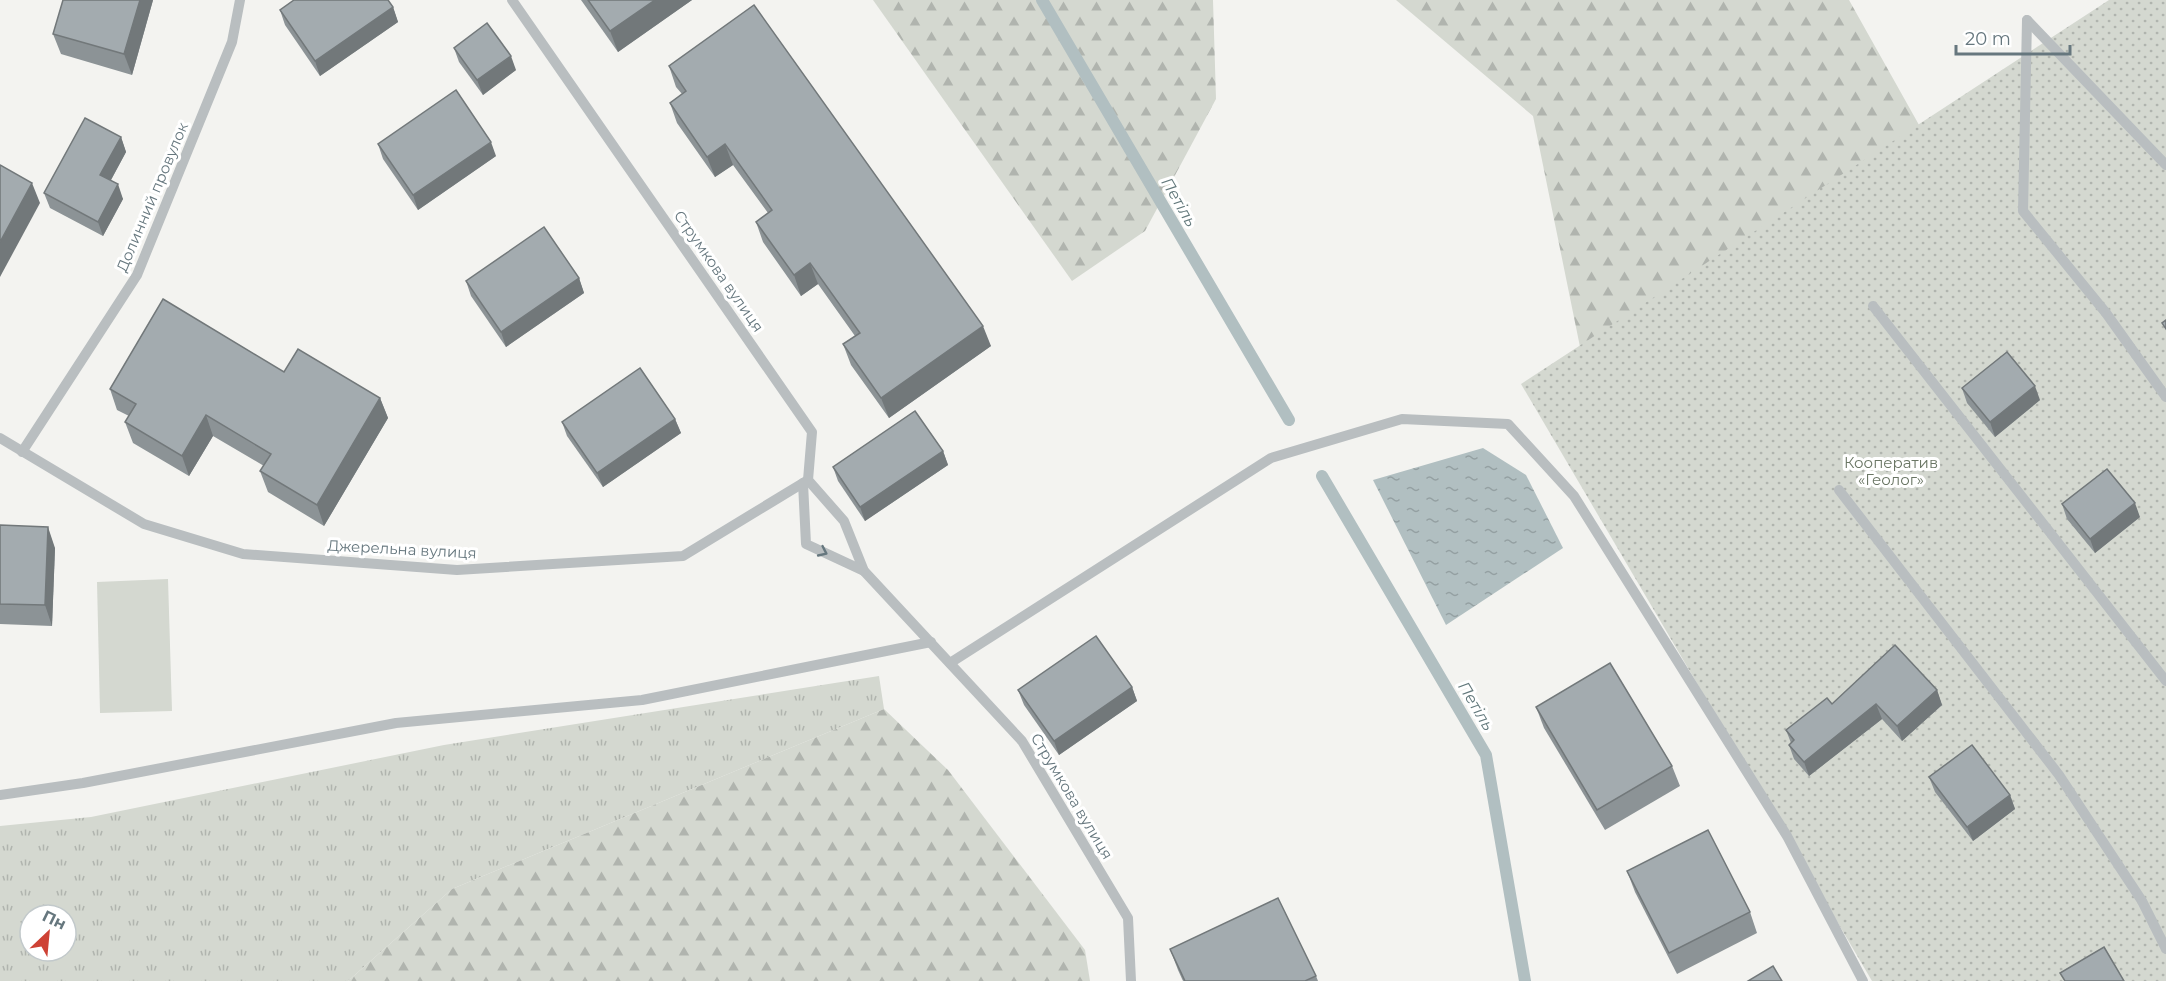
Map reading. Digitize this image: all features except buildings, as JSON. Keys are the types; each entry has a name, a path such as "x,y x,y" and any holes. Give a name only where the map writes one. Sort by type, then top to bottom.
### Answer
{"street":[{"name":"Долинний провулок","path":"22,452 137,275 232,42 240,0"},
{"name":"Струмкова вулиця","path":"512,0 812,432 806,482 806,544 864,571"},
{"path":"2166,165 2027,20 2023,211 2106,313 2166,398"},
{"path":"1873,306 2166,681"},
{"path":"950,663 1272,458 1402,419 1508,424 1574,496 1787,836 1863,981"},
{"name":"Джерельна вулиця","path":"0,438 144,524 243,554 457,570 682,556 806,482"},
{"name":"Струмкова вулиця","path":"806,482 844,521 864,571 1022,741 1128,918 1131,981"},
{"path":"1839,490 2059,775 2142,901 2166,949"},
{"path":"0,795 84,783 396,723 642,700 931,642"}],"green space":[{"path":"873,0 1213,0 1216,99 1145,231 1072,281"},
{"path":"1396,0 1849,0 2016,298 1589,391 1533,116"},
{"name":"Кооператив «Геолог»","path":"2109,0 2166,0 2166,981 1872,981 1521,384"},
{"path":"168,579 172,711 100,713 97,582"},
{"path":"879,676 884,709 452,889 348,981 0,981 0,826 91,817 444,745"},
{"path":"884,709 948,770 1085,950 1090,981 348,981 452,889"}],"water":[{"path":"1483,448 1526,475 1563,548 1446,625 1373,480"}],"waterway":[{"name":"Петіль","path":"1042,0 1289,420"},
{"name":"Петіль","path":"1322,476 1486,755 1525,981"}]}
